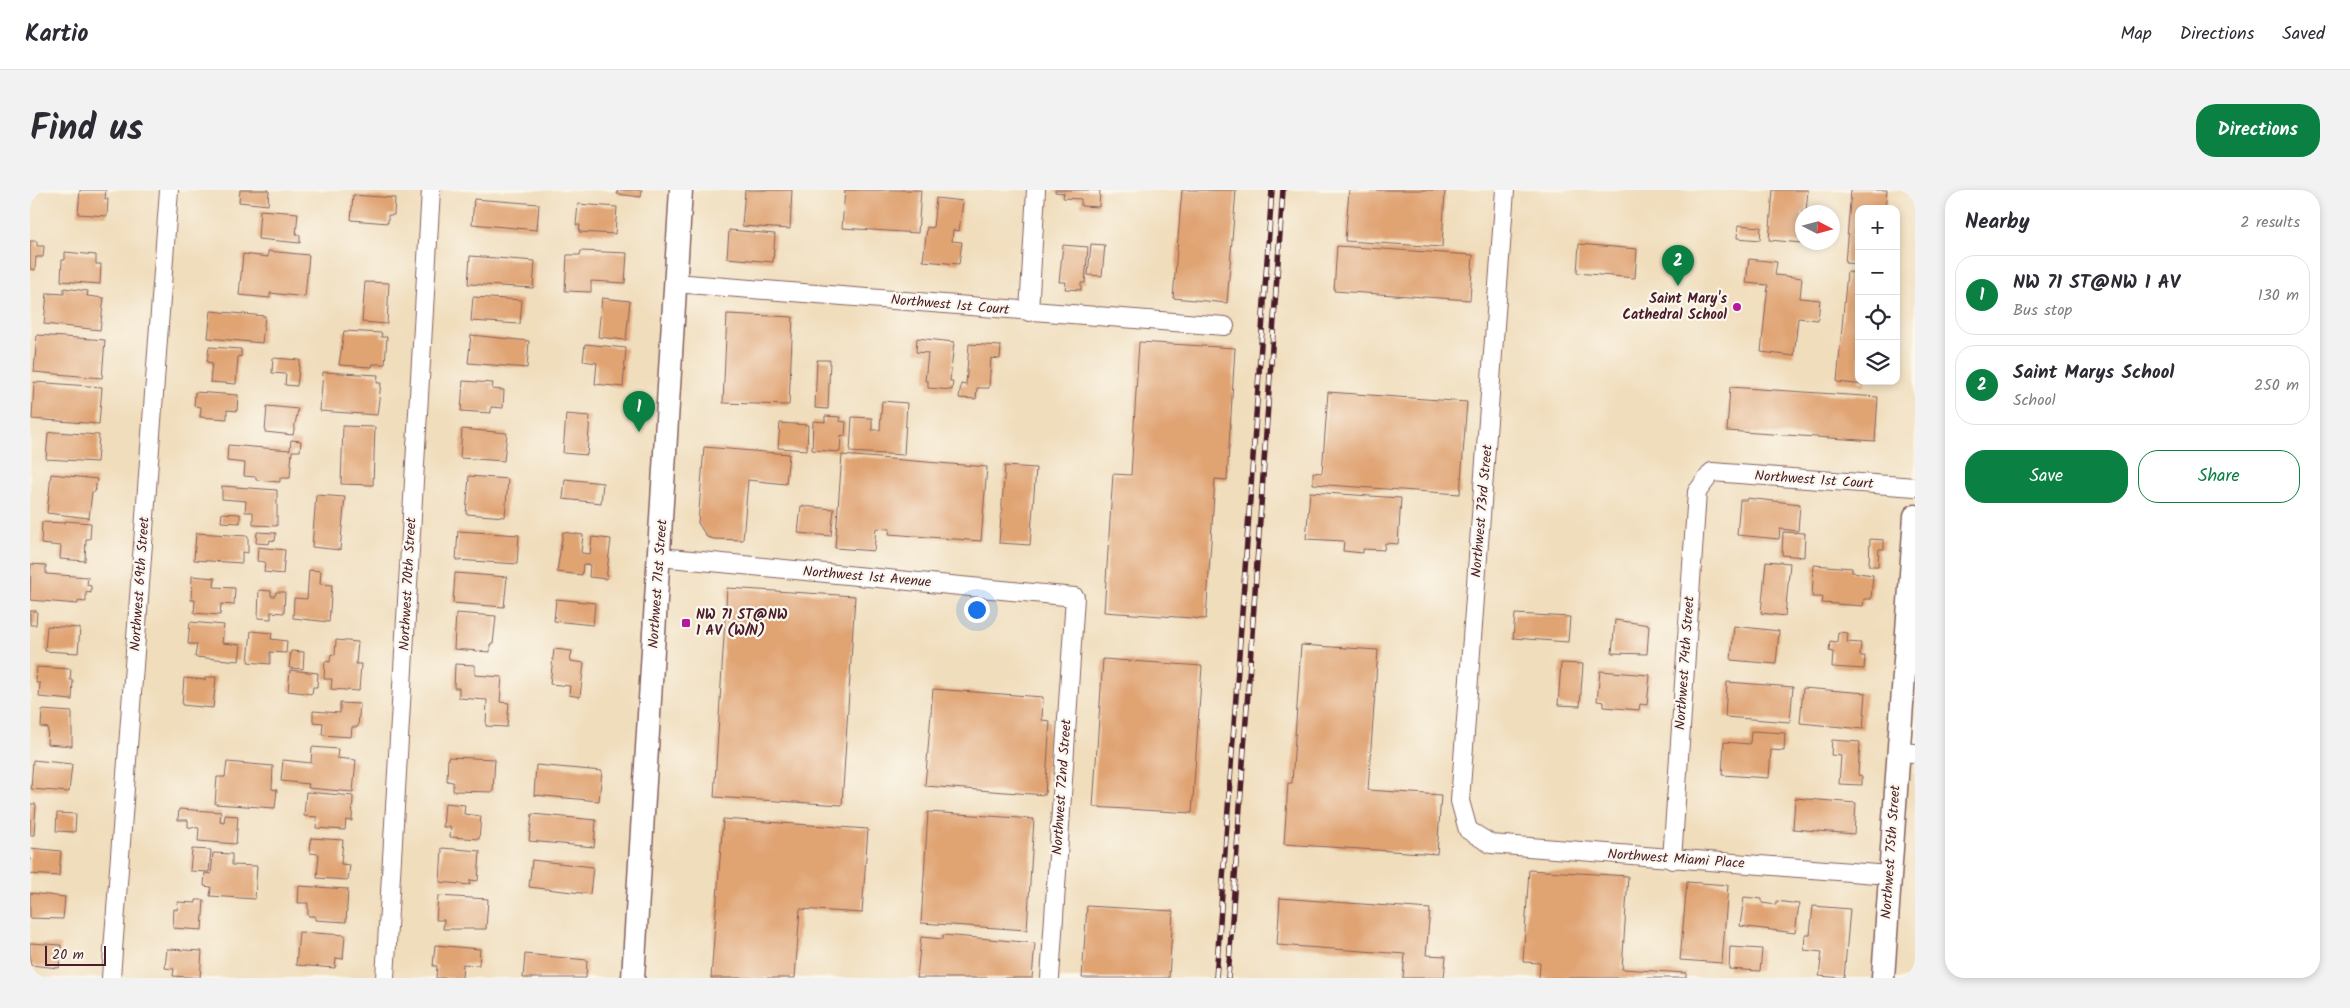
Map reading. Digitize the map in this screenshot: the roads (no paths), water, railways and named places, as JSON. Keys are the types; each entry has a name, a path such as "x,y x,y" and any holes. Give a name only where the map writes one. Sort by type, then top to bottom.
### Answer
{"street":[{"name":"Northwest 69th Street","path":"111,978 169,190"},
{"name":"Northwest 70th Street","path":"384,978 431,190"},
{"name":"Northwest 71st Street","path":"633,978 681,190"},
{"path":"1029,312 1036,190"},
{"name":"Northwest 73rd Street","path":"1468,830 1460,801 1505,190"},
{"name":"Northwest 1st Court","path":"675,284 1225,326"},
{"name":"Northwest 1st Court","path":"1712,472 1915,487"},
{"name":"Northwest 74th Street","path":"1672,860 1697,492 1712,472"},
{"name":"Northwest 75th Street","path":"1883,978 1889,875 1907,752 1915,516"},
{"name":"Northwest 1st Avenue","path":"660,557 1075,597"},
{"name":"Northwest 72nd Street","path":"1050,978 1075,597"},
{"name":"Northwest Miami Place","path":"1468,830 1490,844 1672,860 1889,875"}],"railway":[{"path":"1216,978 1272,190"},
{"path":"1228,978 1283,190"}],"place":[{"name":"Saint Marys School","path":"1678,286"},
{"name":"Saint Mary's Cathedral School","path":"1737,307"},
{"name":"NW 71 ST@NW 1 AV","path":"639,432"},
{"name":"NW 71 ST@NW 1 AV (W/N)","path":"686,623"}]}
